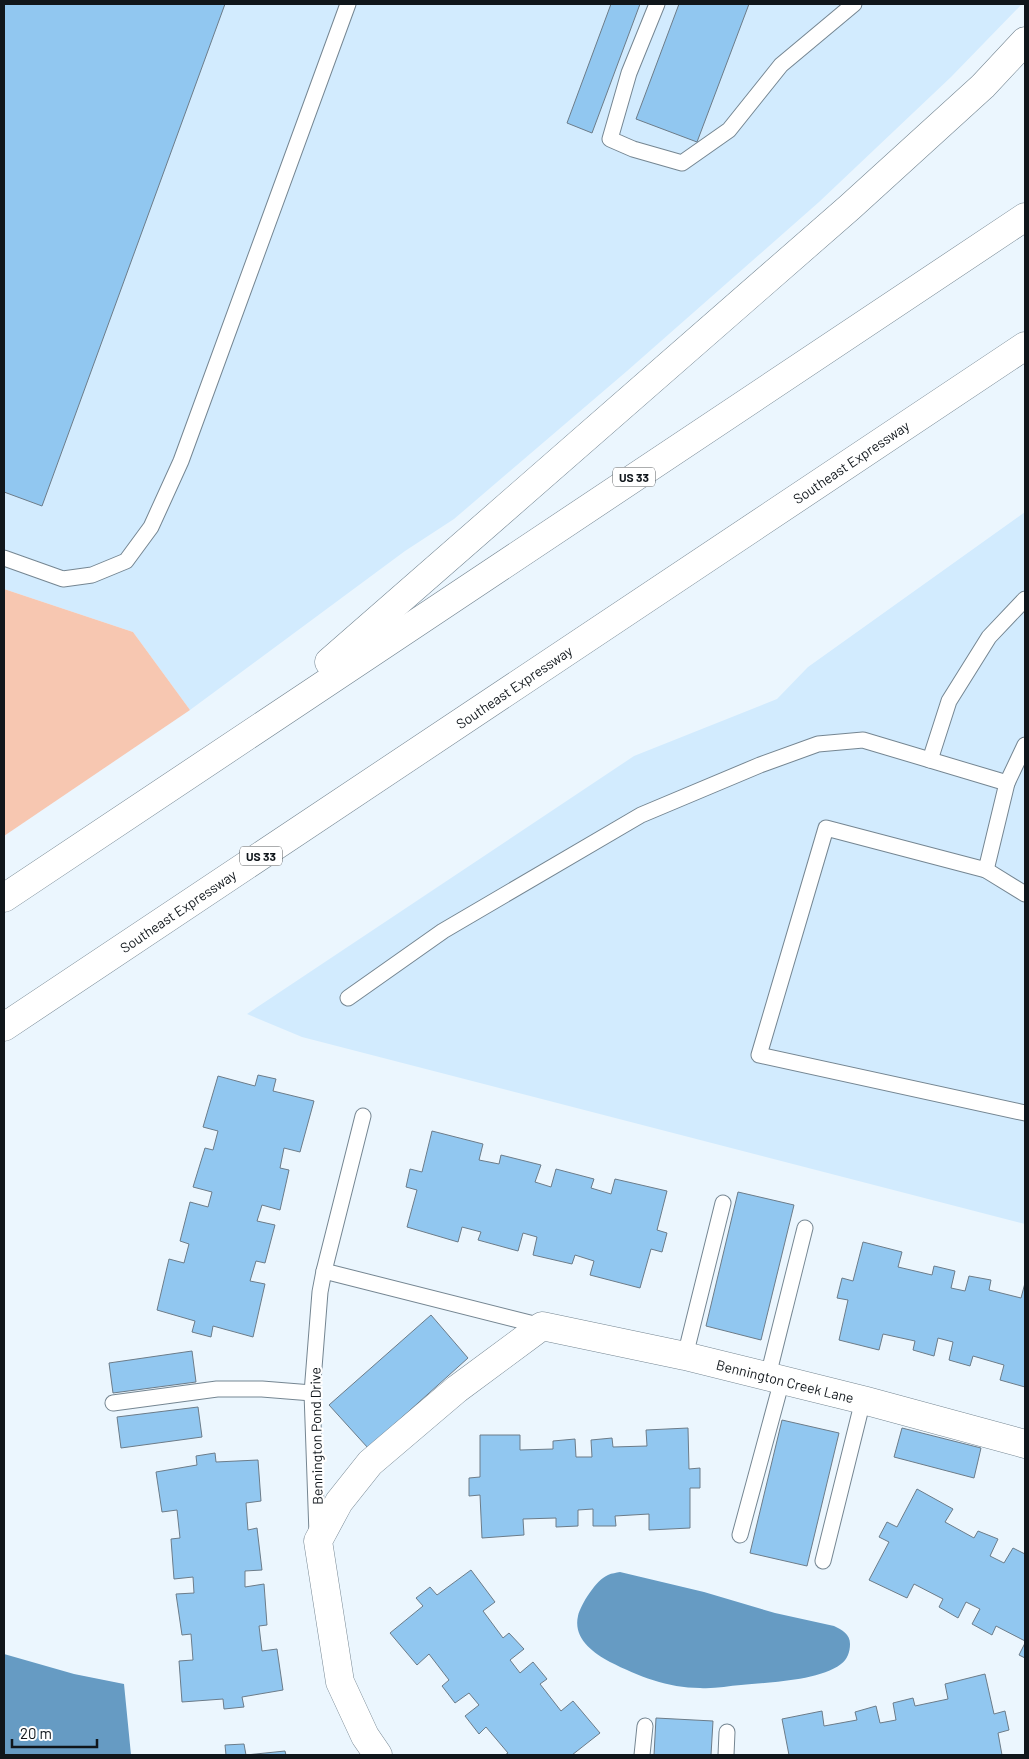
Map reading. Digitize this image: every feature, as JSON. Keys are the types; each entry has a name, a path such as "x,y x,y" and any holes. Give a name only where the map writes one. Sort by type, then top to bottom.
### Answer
{"main road":[{"path":"243,737 850,207 983,86 1025,41"},
{"name":"US 33","path":"4,898 1025,217"},
{"name":"Southeast Expressway","path":"4,1028 1025,346"},
{"path":"990,369 1025,352"},
{"name":"Bennington Creek Lane","path":"542,1326 685,1356 863,1400 1025,1444"},
{"name":"Bennington Pond Drive","path":"378,1755 365,1736 340,1682 318,1541 339,1502 370,1463 457,1389 542,1326"}],"lane":[{"path":"4,558 63,579 92,575 126,561 151,527 181,461 348,4"},
{"path":"657,4 629,73 610,139 633,149 682,163 729,130 781,65 854,4"},
{"path":"930,760 949,701 989,637 1025,599"},
{"path":"348,998 443,931 641,816 760,765 818,744 863,740 1007,782"},
{"path":"986,870 1007,782 1025,745"},
{"path":"1025,894 986,870 826,828 759,1055 1025,1113"},
{"name":"Bennington Pond Drive","path":"318,1541 312,1393 320,1292 363,1116"},
{"path":"685,1356 723,1203"},
{"path":"740,1535 775,1378 805,1228"},
{"name":"Bennington Creek Lane","path":"324,1271 542,1326"},
{"path":"113,1404 217,1389 262,1389 312,1393"},
{"path":"823,1561 863,1400"},
{"path":"642,1755 645,1726"},
{"path":"726,1755 727,1732"}],"shaded area":[{"path":"4,4 1022,4 951,77 819,202 627,371 454,519 405,551 190,710 133,632 4,589"},
{"path":"1025,512 1025,1224 302,1037 247,1014 634,756 777,699 808,667"},
{"path":"4,589 133,632 190,710 4,836"}],"water":[{"path":"620,1572 704,1592 775,1613 834,1626 843,1631 849,1638 849,1653 843,1662 832,1670 779,1682 705,1688 676,1686 642,1676 597,1654 585,1644 578,1631 578,1616 582,1605 590,1593 603,1578 609,1574"},
{"path":"4,1654 74,1674 124,1684 131,1755 4,1755"}],"building":[{"path":"4,4 225,4 42,506 4,492"},
{"path":"611,4 640,4 592,133 567,123"},
{"path":"679,4 749,4 697,142 636,119"},
{"path":"258,1075 276,1079 273,1091 314,1101 300,1152 284,1148 280,1168 289,1170 280,1210 262,1205 257,1221 275,1225 265,1263 256,1261 250,1281 265,1284 253,1337 213,1326 211,1337 192,1332 195,1321 157,1310 169,1259 184,1263 189,1244 180,1241 190,1202 208,1207 212,1192 193,1187 205,1148 213,1150 218,1131 203,1127 218,1076 255,1086"},
{"path":"432,1131 483,1144 479,1160 499,1164 501,1155 541,1165 535,1182 551,1187 556,1169 594,1179 591,1188 611,1194 615,1179 667,1191 657,1230 667,1233 662,1252 651,1249 640,1288 590,1275 594,1261 575,1255 572,1264 533,1255 537,1237 523,1233 518,1251 478,1240 481,1232 462,1227 458,1242 407,1227 417,1190 406,1187 410,1169 422,1172"},
{"path":"738,1192 794,1205 761,1340 706,1326"},
{"path":"863,1242 902,1252 898,1267 932,1275 934,1266 955,1271 951,1288 965,1291 969,1276 991,1280 989,1290 1021,1298 1025,1283 1025,1387 1000,1380 1004,1365 973,1356 970,1366 949,1360 953,1342 938,1338 934,1356 913,1350 915,1341 883,1334 879,1350 839,1340 848,1300 837,1298 842,1278 853,1281"},
{"path":"431,1315 468,1358 368,1448 329,1405"},
{"path":"192,1351 196,1382 113,1393 109,1363"},
{"path":"198,1407 202,1437 121,1448 117,1417"},
{"path":"782,1420 839,1433 807,1566 750,1553"},
{"path":"688,1428 689,1469 700,1468 700,1488 690,1488 690,1528 649,1530 649,1514 615,1516 616,1526 593,1526 593,1509 578,1510 578,1526 556,1527 556,1518 523,1519 524,1535 482,1538 480,1495 469,1496 469,1478 480,1477 480,1435 520,1435 520,1450 553,1449 553,1441 575,1439 576,1457 592,1457 591,1440 612,1438 613,1447 647,1446 646,1430"},
{"path":"902,1428 981,1448 974,1478 894,1457"},
{"path":"215,1453 216,1462 258,1460 261,1501 246,1503 248,1530 257,1528 262,1570 245,1571 245,1587 264,1584 267,1625 259,1626 262,1651 277,1649 283,1690 242,1697 244,1707 224,1709 223,1699 182,1702 179,1661 193,1660 191,1634 182,1635 176,1594 194,1593 193,1577 174,1579 171,1539 180,1538 177,1510 162,1512 156,1472 197,1465 196,1456"},
{"path":"917,1489 953,1509 945,1522 974,1538 978,1531 998,1539 990,1556 1004,1563 1013,1548 1025,1554 1025,1641 996,1626 992,1635 972,1624 980,1609 966,1602 958,1618 939,1607 943,1599 914,1584 907,1598 869,1580 889,1542 879,1537 887,1522 897,1527"},
{"path":"471,1570 495,1602 483,1611 503,1638 509,1633 524,1649 510,1660 520,1673 533,1662 547,1679 540,1684 561,1711 573,1701 600,1733 572,1755 505,1755 508,1753 486,1727 479,1734 465,1716 479,1705 469,1693 455,1703 442,1686 449,1680 429,1654 417,1665 390,1633 423,1606 416,1598 430,1587 437,1595"},
{"path":"1025,1643 1025,1658 1019,1655"},
{"path":"985,1674 994,1714 1005,1711 1009,1730 998,1733 1002,1755 789,1755 782,1719 822,1711 824,1726 857,1720 855,1712 876,1706 880,1723 896,1720 893,1703 913,1698 915,1706 948,1699 945,1684"},
{"path":"656,1718 713,1721 711,1755 654,1755"},
{"path":"244,1744 246,1755 226,1755 225,1745"},
{"path":"285,1751 286,1755 246,1755"}]}
